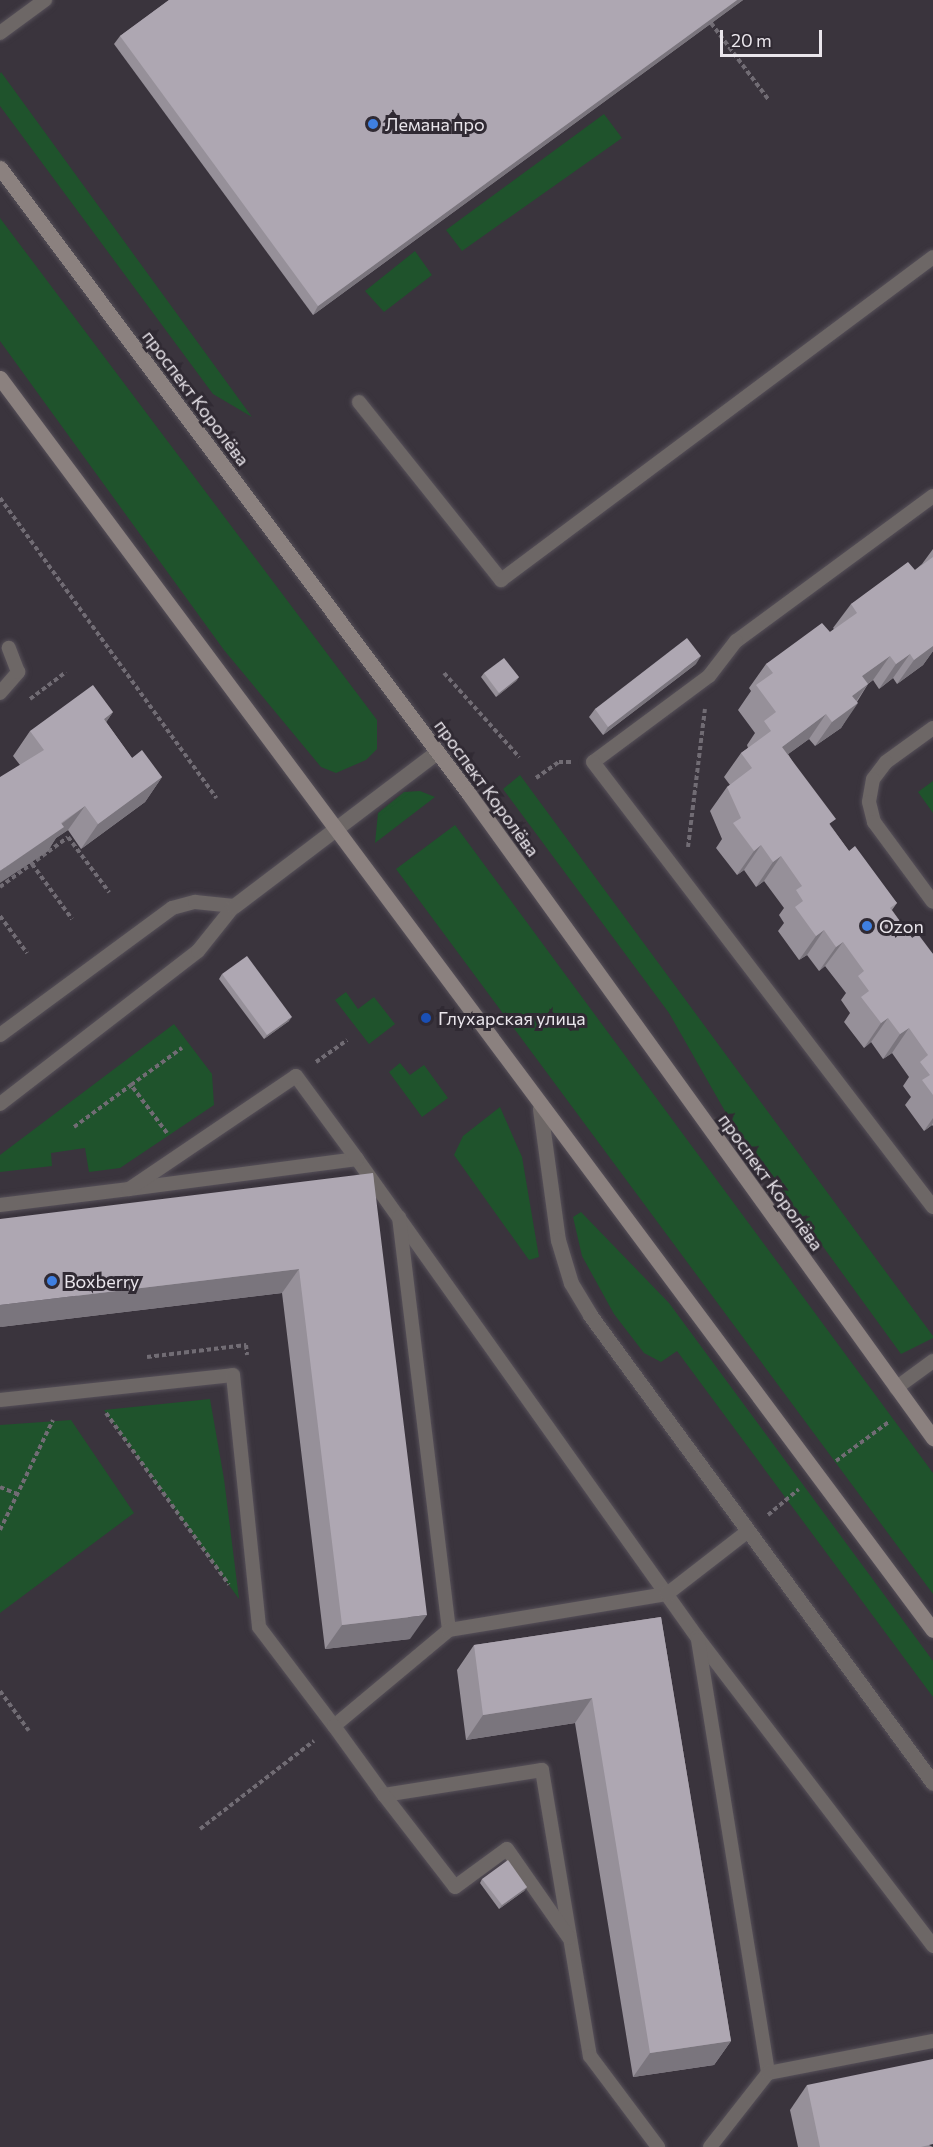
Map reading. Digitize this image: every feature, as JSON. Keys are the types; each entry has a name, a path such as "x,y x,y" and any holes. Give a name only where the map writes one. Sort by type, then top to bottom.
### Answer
{"street":[{"name":"проспект Королёва","path":"0,168 437,752 933,1438"},
{"path":"0,378 540,1109 818,1474 933,1630"},
{"path":"234,906 437,752"},
{"path":"540,1109 558,1240 572,1282 747,1532 933,1783"}],"lane":[{"path":"0,33 45,0"},
{"path":"359,402 501,580 933,257"},
{"path":"933,496 736,641 710,676 593,762 933,1207"},
{"path":"0,693 18,672 9,648"},
{"path":"933,728 886,762 873,779 869,802 874,822 933,902"},
{"path":"0,1035 172,908 195,902 234,906"},
{"path":"0,1104 198,951 234,906"},
{"path":"129,1189 296,1076 398,1215 697,1636 933,1946"},
{"path":"0,1205 357,1159"},
{"path":"398,1215 448,1629"},
{"path":"896,1388 933,1361"},
{"path":"0,1400 233,1375 259,1626 455,1887 507,1849 571,1940"},
{"path":"334,1726 448,1629 668,1594 747,1532"},
{"path":"697,1636 768,2073"},
{"path":"384,1795 542,1770 590,2056 658,2147"},
{"path":"710,2147 768,2073 933,2041"}],"path":[{"path":"711,23 768,99"},
{"path":"0,498 216,798"},
{"path":"55,680 66,672"},
{"path":"444,673 519,757"},
{"path":"684,881 710,676"},
{"path":"536,778 559,762"},
{"path":"0,887 68,837 109,892"},
{"path":"32,864 72,919"},
{"path":"0,916 27,953"},
{"path":"296,1076 346,1040"},
{"path":"74,1127 182,1048"},
{"path":"131,1085 182,1153"},
{"path":"141,1358 246,1345 249,1368"},
{"path":"89,1390 233,1590"},
{"path":"747,1532 818,1474 910,1406"},
{"path":"0,1530 52,1421 60,1416"},
{"path":"0,1486 17,1494"},
{"path":"0,1691 29,1731"},
{"path":"200,1829 334,1726"}],"green space":[{"path":"1,72 252,417 213,394 0,106"},
{"path":"604,114 622,138 462,251 446,230"},
{"path":"0,218 377,720 377,749 366,760 336,773 321,767 224,650 0,341"},
{"path":"415,251 432,275 384,312 365,291"},
{"path":"520,775 933,1338 901,1354 726,1113 669,1013 503,789"},
{"path":"933,781 933,813 918,792"},
{"path":"420,791 435,797 375,843 378,813 404,792"},
{"path":"455,825 933,1473 933,1594 396,869"},
{"path":"346,992 358,1009 374,997 395,1024 369,1044 335,1000"},
{"path":"174,1024 212,1074 214,1105 120,1168 89,1172 85,1148 51,1153 52,1166 0,1172 0,1155"},
{"path":"400,1063 410,1075 424,1065 448,1098 422,1117 389,1072"},
{"path":"500,1107 522,1157 539,1257 529,1260 454,1155 463,1136"},
{"path":"581,1212 669,1303 933,1661 933,1697 677,1351 661,1362 644,1353 614,1314 582,1256 573,1217"},
{"path":"210,1399 224,1479 239,1599 104,1410"},
{"path":"71,1420 134,1513 0,1613 0,1425"}],"building":[{"name":"Лемана про","path":"169,0 737,0 318,306 120,36"},
{"path":"933,557 933,646 914,660 910,654 896,664 890,656 862,676 868,684 852,696 858,703 832,722 826,714 782,747 836,819 829,824 849,851 855,846 897,903 890,908 912,938 918,934 933,954 933,1095 922,1080 930,1075 920,1062 928,1055 909,1028 900,1034 888,1018 881,1023 861,997 869,991 858,976 864,971 843,942 836,947 824,930 816,936 795,907 803,901 796,890 802,886 781,856 773,862 761,845 754,851 733,823 741,818 727,787 752,768 741,753 771,731 764,721 776,712 756,685 773,673 766,664 822,623 830,632 857,613 851,604 908,562 915,570"},
{"path":"687,638 701,656 608,727 595,709"},
{"path":"504,658 519,677 499,693 484,673"},
{"path":"93,685 113,712 104,719 132,758 142,750 162,777 98,824 85,806 61,823 64,827 0,871 0,777 44,750 30,731"},
{"path":"247,956 292,1017 267,1035 222,974"},
{"path":"373,1173 427,1615 342,1625 299,1269 0,1305 0,1219"},
{"path":"661,1617 731,2041 650,2053 592,1698 483,1715 474,1645"},
{"path":"508,1860 527,1887 502,1905 482,1879"},
{"path":"933,2059 933,2144 921,2147 820,2147 807,2085"}],"place":[{"name":"Лемана про","path":"373,124"},
{"name":"Ozon","path":"867,926"},
{"name":"Глухарская улица","path":"426,1018"},
{"name":"Boxberry","path":"52,1281"}]}
